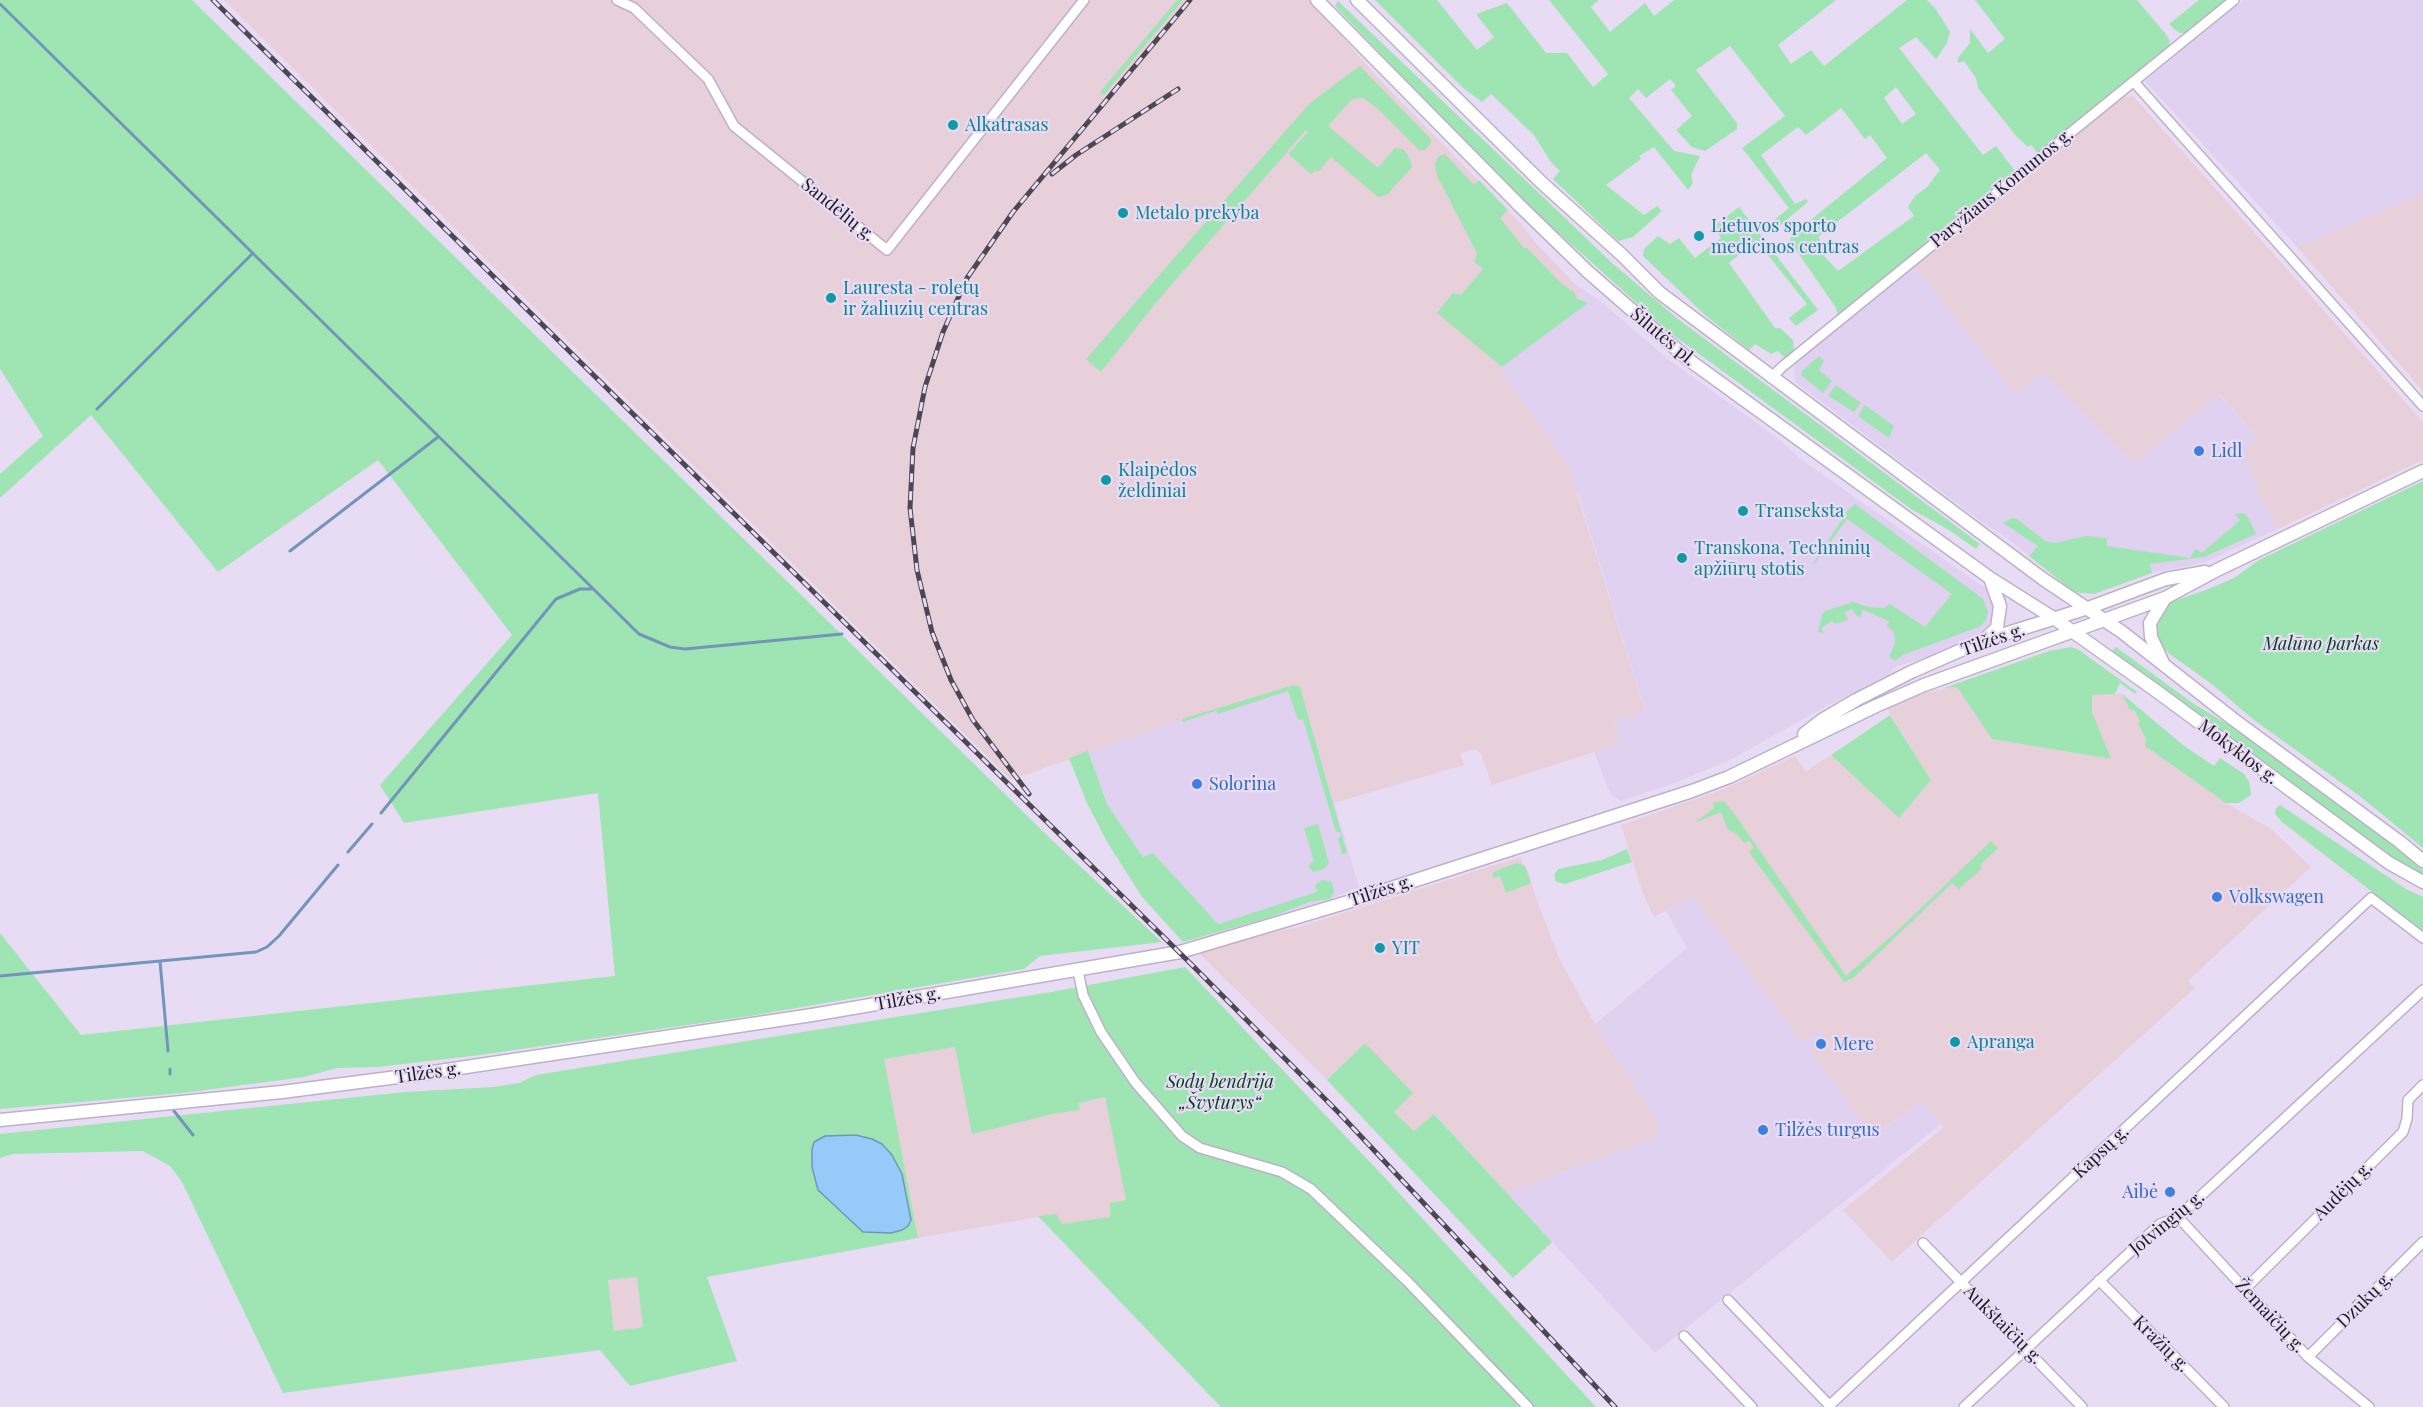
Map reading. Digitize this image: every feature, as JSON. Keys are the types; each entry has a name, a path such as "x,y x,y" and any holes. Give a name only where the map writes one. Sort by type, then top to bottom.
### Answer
{"main road":[{"name":"Šilutės pl.","path":"1317,0 1527,213 1587,271 1677,350 1990,578 2055,619"},
{"name":"Šilutės pl.","path":"1357,0 1542,183 1622,255 1660,293 1771,378 1990,537 2051,585 2088,608"},
{"name":"Tilžės g.","path":"0,1120 282,1092 413,1075 747,1026 1180,952 1348,902 1730,777 1786,748 1924,685 2165,598 2217,570 2423,471"},
{"name":"Tilžės g.","path":"1786,748 1822,720 1856,700 1911,672 1982,641 2088,608 2166,579 2217,570"},
{"path":"1982,641 1997,628 2000,606 1990,578"},
{"path":"2164,666 2151,638 2150,630 2152,619 2165,598"},
{"name":"Mokyklos g.","path":"2088,608 2423,861"},
{"name":"Mokyklos g.","path":"2055,619 2389,863 2423,882"}],"street":[{"name":"Sandėlių g.","path":"617,0 634,8 708,79 734,126 887,250 1084,0"},
{"name":"Paryžiaus Komunos g.","path":"1771,378 2234,0"},
{"path":"2134,82 2423,406"},
{"name":"Kapsų g.","path":"1830,1406 2372,898 2423,938"},
{"path":"1078,971 1083,994 1101,1032 1135,1082 1182,1136 1200,1148 1282,1172 1311,1188 1407,1281 1528,1407"},
{"name":"Jotvingių g.","path":"1964,1407 2160,1224 2178,1217 2423,990"},
{"name":"Audėjų g.","path":"2245,1289 2403,1132 2407,1119 2408,1100 2423,1085"},
{"name":"Žemaičių g.","path":"2178,1217 2308,1358 2363,1405"},
{"name":"Dzūkų g.","path":"2308,1358 2423,1242"},
{"name":"Aukštaičių g.","path":"1923,1243 2082,1407"},
{"name":"Kražių g.","path":"2099,1280 2224,1407"},
{"path":"1728,1300 1830,1406"},
{"path":"1684,1336 1752,1407"}],"shaded area":[{"path":"224,0 1310,0 1379,79 1521,224 1576,285 1582,300 1588,303 1499,369 1568,464 1645,712 1615,722 1619,744 1492,785 1481,754 1475,749 1460,753 1464,765 1334,803 1300,688 1296,685 1183,719 1011,780"},
{"path":"2244,0 2423,0 2423,194 2297,247 2145,81"},
{"path":"2133,96 2423,422 2423,460 2278,529 2259,495 2245,450 2258,439 2220,394 2134,463 2044,373 2015,393 1914,266 2119,100"},
{"path":"2423,194 2423,391 2297,247"},
{"path":"1914,266 2015,392 2044,373 2134,463 2219,394 2258,439 2259,495 2278,529 2203,563 2151,573 2094,594 2074,592 2004,536 1979,520 1795,382 1794,368 1797,362"},
{"path":"1576,285 1598,299 1669,360 1779,439 1802,460 1985,588 1993,600 1995,624 1988,633 1936,656 1897,666 1888,675 1730,760 1675,783 1621,801 1613,796 1594,752 1619,744 1615,722 1645,711 1578,493 1499,369 1587,303 1582,300"},
{"path":"1957,686 1992,739 2110,759 2090,708 2092,694 2122,694 2130,710 2134,710 2140,722 2138,724 2146,739 2146,747 2226,803 2271,829 2311,867 2188,981 2195,988 1892,1262 1843,1210 1944,1127 1922,1102 1872,1135 1810,1051 1827,1039 1821,1029 1802,1043 1692,896 1654,917 1643,894 1621,825 1724,789 1795,756 1806,771 1831,755 1899,818 1931,780 1886,707 1909,696"},
{"path":"1300,687 1359,887 1330,899 1222,931 1143,857 1107,804 1088,751 1183,719"},
{"path":"1520,857 1528,872 1560,960 1595,1024 1658,1122 1656,1137 1507,1193 1435,1114 1414,1131 1394,1112 1365,1043 1327,1080 1199,953 1251,937 1299,927"},
{"name":"Tilžės turgus","path":"1692,896 1802,1042 1821,1029 1827,1039 1811,1051 1873,1135 1922,1102 1941,1124 1655,1353 1507,1193 1656,1137 1658,1122 1595,1024 1687,948 1666,911"},
{"path":"956,1047 1052,1114 1079,1110 1078,1103 1105,1097 1127,1200 1110,1217 1061,1224 1056,1214 918,1238 884,1059"},
{"path":"637,1276 643,1327 614,1331 608,1280"}],"green space":[{"path":"0,0 192,0 1055,843 1162,942 1040,956 1024,969 750,1016 480,1055 378,1067 337,1068 304,1077 183,1093 0,1109 0,933 81,1035 615,976 598,793 404,823 380,785 512,635 378,460 218,572 91,415 0,498 0,474 43,436 0,369"},
{"path":"1177,0 1183,0 1104,95 1100,92"},
{"path":"1375,0 1437,0 1477,50 1494,37 1476,14 1507,3 1546,53 1567,53 1593,87 1608,74 1549,0 1599,0 1591,7 1610,32 1645,3 1654,16 1674,0 1836,0 1778,45 1791,64 1811,50 1824,66 1907,0 1927,0 1935,8 1950,32 1947,43 1936,59 1916,37 1899,48 1983,155 1996,146 2015,171 1838,315 1836,308 1790,241 1791,236 1887,158 1870,135 1865,139 1841,108 1806,135 1798,127 1761,155 1795,204 1806,199 1808,202 1779,226 1773,221 1789,208 1742,148 1785,116 1730,46 1696,70 1737,123 1737,129 1705,151 1692,147 1676,130 1692,116 1671,90 1676,86 1670,79 1646,98 1638,89 1629,98 1674,151 1700,156 1691,175 1693,183 1688,190 1654,147 1639,156 1641,159 1606,185 1644,215 1657,206 1662,211 1633,237 1618,241 1553,179 1560,171 1551,162 1534,135 1491,94 1482,102 1462,87","holes":["1896,87 1916,114 1902,124 1884,98","1926,153 1940,170 1927,187 1915,196 1908,207 1914,216 1838,271 1824,256 1828,250 1818,237"]},
{"path":"1975,0 2137,0 2165,33 2170,41 2169,46 2037,153 2031,145 2028,147 2017,137 1978,88 1976,78 1964,61 1958,63 1958,58 1970,43 1970,29 1988,53 2005,39"},
{"path":"2199,0 2226,0 2185,33 2180,33 2169,24"},
{"path":"1338,1 1612,263 1678,319 1980,544 1976,549 1949,530 1911,509 1669,332 1521,199 1335,6"},
{"path":"1360,66 1431,139 1431,143 1425,150 1419,150 1376,107 1363,98 1352,99 1328,126 1378,168 1395,148 1403,149 1412,167 1387,195 1378,197 1331,157 1318,172 1316,170 1311,174 1288,154 1308,132 1306,130 1159,299 1101,372 1086,359 1310,103"},
{"path":"1445,154 1474,185 1479,180 1508,210 1500,218 1524,248 1527,248 1561,283 1575,293 1576,298 1588,303 1502,367 1437,313 1453,293 1461,295 1483,269 1474,262 1477,253 1437,176 1435,163 1439,156"},
{"path":"1739,207 1818,310 1796,326 1789,318 1807,304 1756,240 1729,263 1775,328 1780,328 1793,340 1794,351 1785,358 1778,351 1771,354 1755,344 1749,350 1705,315 1643,256 1644,249 1658,236 1670,244 1679,238 1695,258 1721,238 1713,227"},
{"path":"1819,356 1824,361 1819,370 1832,381 1823,393 1801,375 1802,371"},
{"path":"1836,385 1861,403 1854,412 1828,396"},
{"path":"1865,405 1894,426 1889,438 1858,416"},
{"name":"Malūno parkas","path":"2423,481 2423,848 2361,797 2254,720 2213,685 2171,655 2161,646 2156,637 2155,623 2161,610 2171,602 2234,578 2259,560"},
{"path":"1855,504 1983,599 1988,612 1981,626 1903,655 1895,661 1889,657 1895,643 1894,632 1887,626 1889,621 1863,610 1860,617 1852,609 1844,613 1848,620 1835,624 1832,621 1821,628 1824,633 1818,632 1825,611 1853,602 1869,607 1884,608 1890,604 1925,627 1952,594 1847,519 1813,566 1849,509"},
{"path":"2243,513 2248,517 2256,534 2204,557 2150,564 2152,573 2094,594 2074,592 2029,556 2038,546 2003,523 2012,518 2017,519 2045,541 2055,543 2086,536 2107,538 2107,546 2190,558 2195,549 2202,553 2240,520 2235,514"},
{"path":"2071,647 2079,650 2137,692 2135,694 2120,683 2115,694 2092,695 2092,712 2111,759 1992,739 1957,687 1944,688 2049,651"},
{"path":"2116,647 2194,704 2229,725 2402,852 2423,870 2423,877 2404,866 2111,652"},
{"path":"1294,685 1300,687 1347,853 1342,854 1338,838 1341,837 1340,832 1336,832 1303,719 1298,720 1288,691 1218,714 1216,711 1183,722 1182,719"},
{"path":"2122,694 2183,745 2214,766 2220,758 2244,774 2249,782 2251,795 2239,803 2226,803 2145,746 2146,739 2138,724 2140,721 2134,710 2130,710"},
{"path":"1890,715 1931,780 1899,818 1831,755"},
{"path":"1088,751 1107,804 1143,857 1153,853 1218,924 1317,892 1315,885 1322,880 1332,882 1334,893 1330,899 1309,902 1271,917 1183,942 1142,897 1106,840 1087,803 1069,758"},
{"path":"1724,801 1846,976 1895,933 1991,841 1998,848 1980,865 1982,868 1959,889 1952,883 1853,978 1844,982 1749,852 1754,848 1749,841 1744,843 1736,833 1728,830 1721,812 1694,823 1714,808 1713,803"},
{"path":"2280,805 2406,889 2423,897 2423,931 2282,822 2275,814 2276,808"},
{"path":"1318,824 1329,864 1324,869 1313,872 1308,866 1314,861 1304,828"},
{"path":"1627,849 1632,862 1565,884 1556,882 1554,875 1558,869 1602,860"},
{"path":"1517,863 1525,866 1531,883 1506,893 1500,876 1493,878 1493,872"},
{"name":"Sodų bendrija „Švyturys“","path":"1185,967 1387,1180 1596,1407 1221,1407 1038,1216 1056,1214 1062,1224 1110,1217 1110,1203 1126,1200 1105,1097 1078,1103 1080,1110 1052,1114 972,1134 955,1047 884,1059 918,1238 707,1277 737,1361 630,1386 600,1350 283,1393 182,1182 170,1166 143,1151 13,1154 0,1158 0,1134 405,1092 493,1087 519,1083 536,1075 1051,992","holes":["637,1277 643,1327 614,1331 608,1280"]},
{"path":"1365,1043 1413,1093 1394,1112 1414,1131 1434,1114 1552,1242 1513,1278 1327,1080"}],"water":[{"path":"856,1135 882,1144 892,1155 902,1174 911,1220 902,1230 891,1233 863,1232 818,1190 812,1167 814,1142 825,1136"}],"waterway":[{"path":"0,4 639,634 670,647 685,649 842,634"},
{"path":"97,409 253,253"},
{"path":"290,551 438,437"},
{"path":"381,813 556,599 580,589 593,589"},
{"path":"348,852 372,824"},
{"path":"0,976 256,952 267,947 279,936 338,865"},
{"path":"160,961 168,1051"},
{"path":"170,1069 170,1074"},
{"path":"174,1111 193,1135"}],"railway":[{"path":"213,0 1189,962 1339,1113 1615,1407"},
{"path":"1029,794 973,720 951,680 932,632 917,570 910,508 913,448 925,387 943,332 967,278 1013,212 1190,0"},
{"path":"1052,174 1076,155 1178,89"}],"place":[{"name":"Alkatrasas","path":"953,125"},
{"name":"Metalo prekyba","path":"1123,213"},
{"name":"Lietuvos sporto medicinos centras","path":"1699,236"},
{"name":"Lauresta - roletų ir žaliuzių centras","path":"831,298"},
{"name":"Lidl","path":"2199,451"},
{"name":"Klaipėdos želdiniai","path":"1106,480"},
{"name":"Transeksta","path":"1743,511"},
{"name":"Transkona, Techninių apžiūrų stotis","path":"1682,558"},
{"name":"Solorina","path":"1197,784"},
{"name":"Volkswagen","path":"2217,897"},
{"name":"YIT","path":"1380,948"},
{"name":"Apranga","path":"1955,1042"},
{"name":"Mere","path":"1821,1044"},
{"name":"Tilžės turgus","path":"1763,1130"},
{"name":"Aibė","path":"2170,1192"}]}
